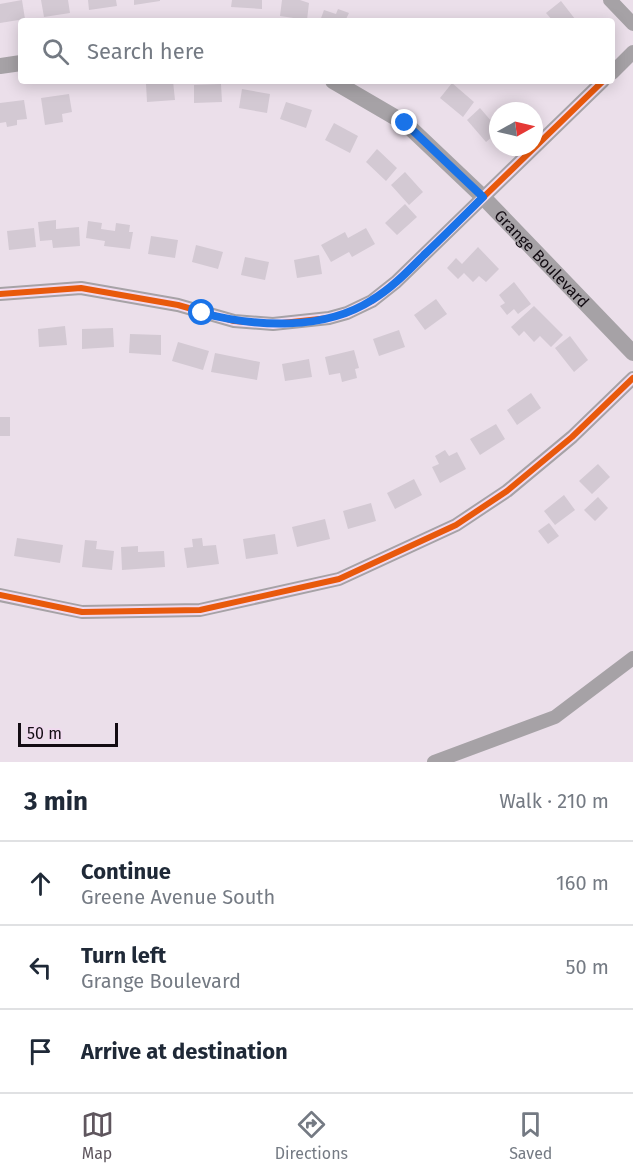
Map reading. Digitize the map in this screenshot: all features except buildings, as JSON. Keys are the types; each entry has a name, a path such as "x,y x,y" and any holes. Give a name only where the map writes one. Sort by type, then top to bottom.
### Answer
{"street":[{"path":"610,0 633,24"},
{"path":"615,70 633,52"},
{"path":"0,66 18,63"},
{"name":"Grange Boulevard","path":"338,84 405,123 483,197 633,353"},
{"path":"0,294 81,288 178,305 234,321 273,324 329,318 347,313 364,305 396,282 600,84"},
{"path":"0,595 82,612 200,610 339,579 456,525 507,491 572,437 633,378"},
{"path":"434,762 555,717 633,658"}],"cycle path":[{"path":"0,294 81,288 178,305 234,321 273,324 329,318 347,313 372,301 396,282 600,84"},
{"path":"0,595 82,612 200,610 339,579 456,525 507,491 572,437 633,378"}],"route":[{"path":"202,313 234,321 273,324 329,318 347,313 372,300 396,282 483,197 405,123"}]}
